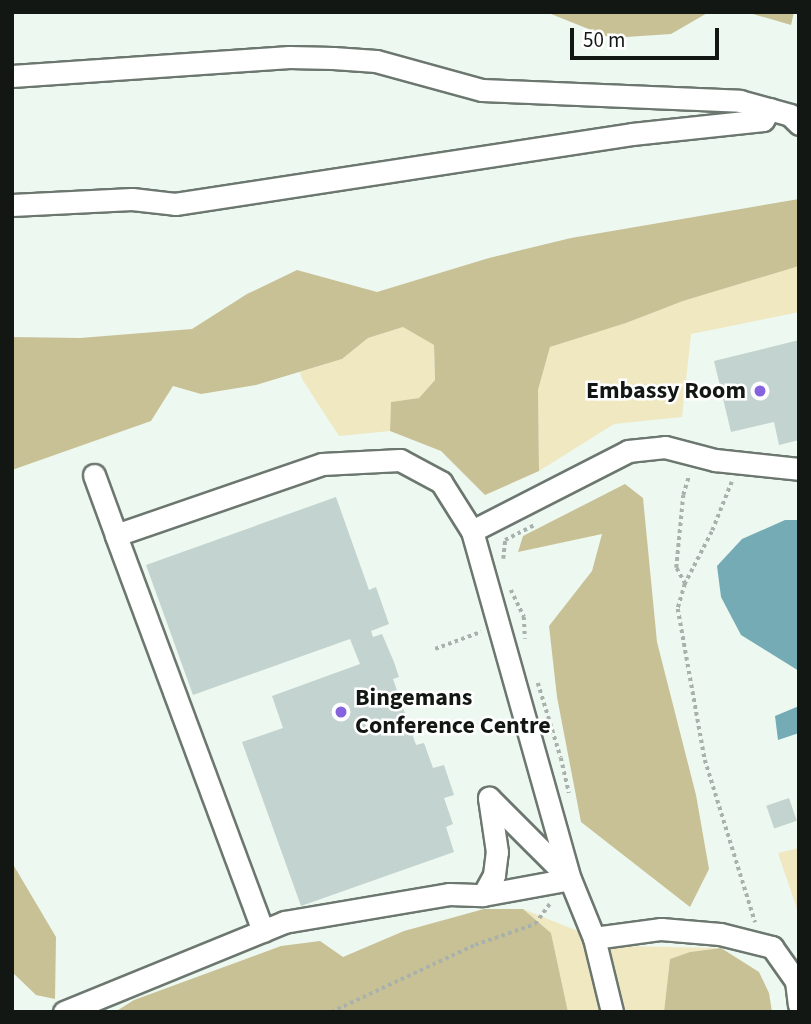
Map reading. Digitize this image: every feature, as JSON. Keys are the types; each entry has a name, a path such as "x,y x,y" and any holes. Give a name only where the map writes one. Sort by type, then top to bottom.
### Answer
{"lane":[{"path":"12,76 289,57 333,58 376,61 482,90 740,101 790,115 799,124"},
{"path":"12,205 132,199 175,205 632,134 763,120 770,109"},
{"path":"472,531 628,451 665,447 695,455 799,469"},
{"path":"116,534 322,464 400,460 442,482 472,531 570,879 594,938 612,1012"},
{"path":"94,475 263,931"},
{"path":"483,895 494,875 497,852 489,798 570,879"},
{"path":"64,1012 284,922 449,894 483,895 570,879"},
{"path":"594,938 661,929 720,934 772,947 797,980 799,1005"}],"path":[{"path":"685,584 676,568 683,495 695,455"},
{"path":"740,462 712,532 685,584 678,609 705,760 762,944"},
{"path":"504,566 502,550 505,540 541,521"},
{"path":"508,578 524,617 527,647"},
{"path":"435,649 483,632"},
{"path":"535,672 562,758 569,800"},
{"path":"331,1012 475,945 535,924 570,879"}],"shaded area":[{"path":"546,12 709,12 671,34 611,38"},
{"path":"746,12 794,12 791,25"},
{"path":"799,199 799,266 683,301 626,323 550,347 538,390 539,471 485,495 441,451 390,431 391,402 419,398 435,380 434,345 403,327 368,338 342,359 256,385 201,394 173,386 151,421 12,470 12,337 80,338 192,329 247,294 297,270 377,292 489,258 571,238"},
{"path":"799,266 799,312 691,334 682,417 614,424 539,471 538,390 550,347 626,323 683,301"},
{"path":"403,327 434,345 435,380 419,398 391,402 390,431 339,436 300,372 342,359 368,338"},
{"path":"625,484 643,498 657,642 696,795 709,869 690,907 581,822 557,697 549,626 592,571 602,534 518,552 523,536"},
{"path":"12,847 14,866 56,937 55,999 36,995 12,972"},
{"path":"799,848 799,915 778,853"},
{"path":"484,909 523,909 551,933 568,1012 115,1012 134,1000 281,946 320,941 343,957 404,931"},
{"path":"523,909 615,946 721,948 690,952 670,959 664,1012 568,1012 551,933"},
{"path":"721,948 759,972 769,993 772,1012 664,1012 670,959 690,952"}],"water":[{"path":"785,520 799,520 799,671 741,635 721,597 717,566 742,539"},
{"path":"799,706 799,733 778,740 775,716"}],"building":[{"name":"Embassy Room","path":"799,340 799,440 779,445 774,422 731,432 714,361"},
{"name":"Bingemans Conference Centre","path":"336,497 369,590 376,587 389,624 371,631 373,637 382,634 394,662 399,677 393,679 416,745 424,743 433,768 444,765 454,795 444,798 453,824 446,827 454,852 301,906 242,742 283,728 272,696 360,664 350,639 193,695 146,565"},
{"path":"789,798 797,821 774,829 766,806"}],"place":[{"name":"Embassy Room","path":"760,391"},
{"name":"Bingemans Conference Centre","path":"341,712"}]}
